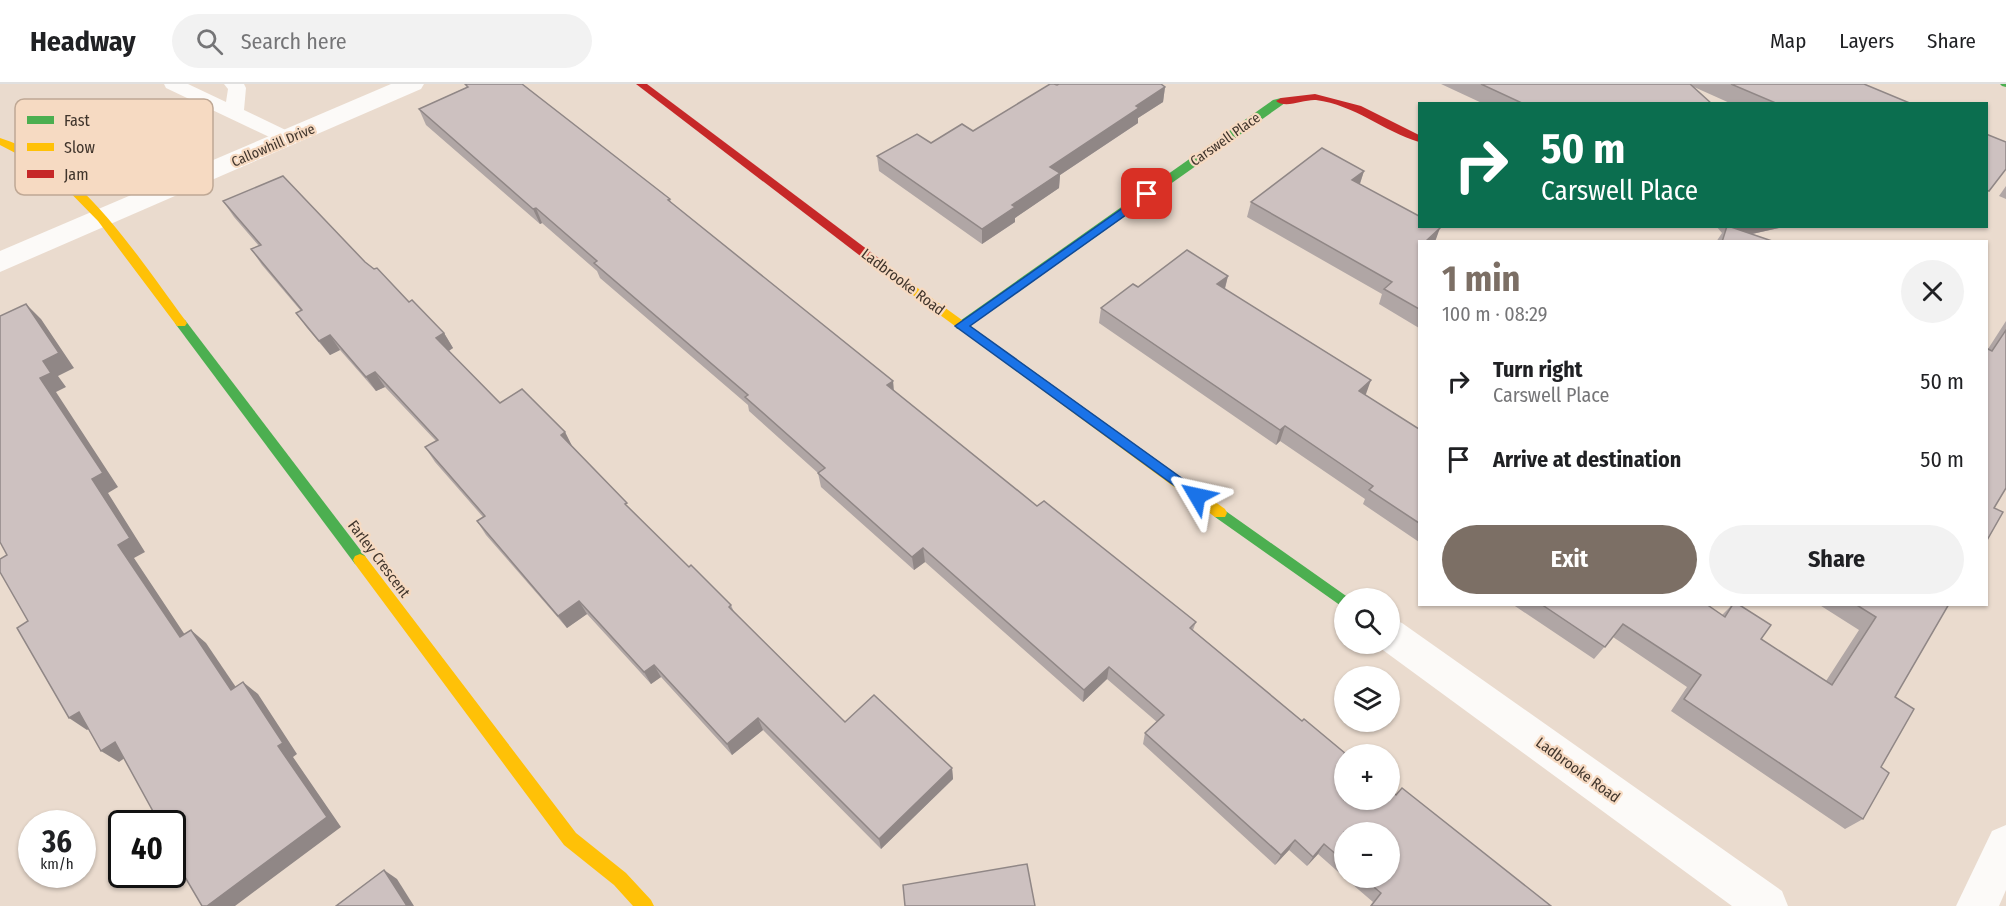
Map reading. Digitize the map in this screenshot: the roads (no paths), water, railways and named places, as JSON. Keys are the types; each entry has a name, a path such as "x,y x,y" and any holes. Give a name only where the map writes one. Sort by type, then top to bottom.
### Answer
{"street":[{"name":"Callowhill Drive","path":"213,171 412,84"},
{"name":"Ladbrooke Road","path":"641,84 961,326 1334,595"},
{"name":"Carswell Place","path":"961,326 1277,102 1315,97 1357,108 1418,139"},
{"name":"Farley Crescent","path":"0,141 15,149"},
{"name":"Farley Crescent","path":"79,195 102,218 570,839 620,879 645,906"},
{"name":"Callowhill Drive","path":"0,262 156,195"},
{"name":"Ladbrooke Road","path":"1400,642 1767,906"},
{"path":"1977,906 2006,844"}],"lane":[{"path":"173,84 206,99"},
{"path":"233,84 237,88 234,112"},
{"path":"213,102 289,139"}]}
